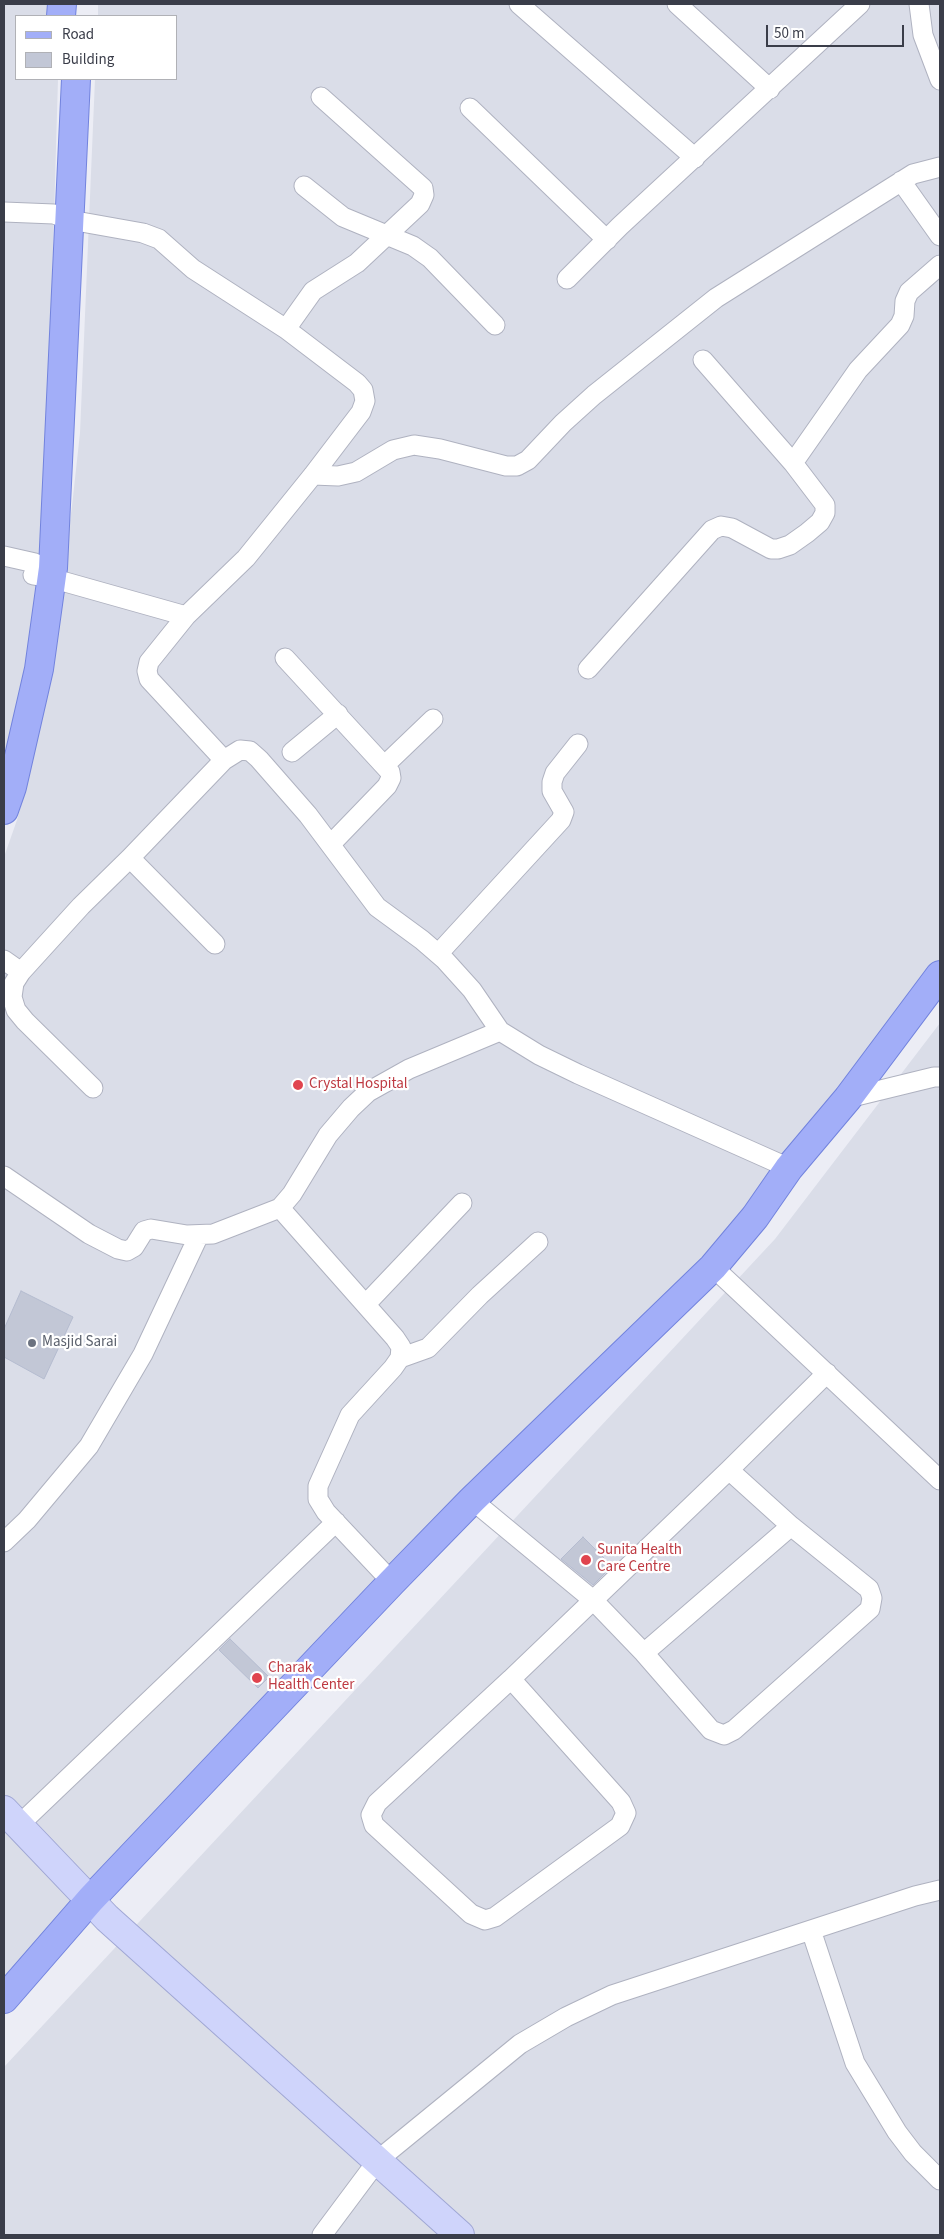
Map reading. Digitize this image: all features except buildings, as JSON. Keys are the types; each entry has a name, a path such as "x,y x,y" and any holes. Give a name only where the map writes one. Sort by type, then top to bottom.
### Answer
{"main road":[{"path":"59,80 62,216"},
{"path":"4,810 12,787 39,669 40,572 62,216 76,80"},
{"path":"4,743 40,572"},
{"path":"4,1999 90,1899 392,1582 472,1500 714,1267 755,1217 789,1168 848,1098 940,975"}],"street":[{"path":"519,4 695,158"},
{"path":"677,4 770,89"},
{"path":"567,279 860,4"},
{"path":"920,4 924,35 939,70"},
{"path":"286,329 314,291 357,263 420,204 424,195 423,188 321,96"},
{"path":"470,108 607,240"},
{"path":"313,476 338,476 356,472 393,450 414,446 440,449 506,466 517,466 528,460 563,422 594,395 716,298 901,181 913,174 940,167"},
{"path":"901,181 940,236"},
{"path":"304,186 343,217 413,246 430,258 495,325"},
{"path":"4,212 62,216 143,233 160,239 193,269 286,329 357,383 363,390 365,401 361,412 313,476 246,558 186,616 149,662 147,671 149,679 224,760"},
{"path":"793,464 858,370 900,326 904,316 905,301 909,292 940,265"},
{"path":"588,669 712,530 721,526 732,528 771,549 778,549 790,545 820,522 825,513 825,505 793,464 703,360"},
{"path":"4,556 40,572 186,616"},
{"path":"285,658 386,764 392,778 387,786 331,844"},
{"path":"292,752 338,714"},
{"path":"386,764 433,719"},
{"path":"438,954 561,820 564,812 552,791 552,782 555,774 578,744"},
{"path":"93,1088 16,1010 12,997 14,983 21,972 81,906 224,760 240,750 250,751 308,815 377,907 438,954 472,990 500,1031 525,1047 578,1074 789,1168"},
{"path":"130,858 215,944"},
{"path":"4,960 21,972"},
{"path":"4,1176 89,1234 118,1249 127,1251 134,1247 144,1231 151,1229 187,1236 213,1234 280,1208 292,1194 328,1135 351,1108 368,1092 409,1069 500,1031"},
{"path":"848,1098 940,1077"},
{"path":"366,1304 462,1203"},
{"path":"280,1208 396,1338 401,1348 400,1358"},
{"path":"4,1542 26,1520 89,1446 143,1354 199,1235"},
{"path":"392,1582 326,1512 318,1499 318,1486 350,1415 400,1358 428,1348 480,1295 538,1242"},
{"path":"714,1267 940,1480"},
{"path":"511,1679 621,1802 626,1813 620,1826 495,1917 485,1920 471,1914 374,1825 370,1815 377,1803 511,1679 729,1470 827,1373"},
{"path":"472,1500 593,1600 644,1653 711,1730 724,1735 734,1730 870,1609 872,1598 869,1588 791,1526 729,1470"},
{"path":"336,1522 12,1817 115,1924 460,2235"},
{"path":"644,1653 791,1526"},
{"path":"322,2235 378,2160 520,2044 566,2017 612,1996 940,1890"},
{"path":"812,1930 855,2063 897,2132 913,2153 940,2180"}],"shaded area":[{"path":"4,4 61,4 61,15 15,15 15,80 58,80 45,526 36,607 18,711 4,766"},
{"path":"98,4 940,4 940,982 819,1148 454,1516 208,1756 4,2003 4,857 17,820 29,776 47,689 72,506 80,433 95,80 178,80 178,15 98,15"},
{"path":"940,1023 940,2235 4,2235 4,2067 775,1239"}],"place":[{"name":"Crystal Hospital","path":"298,1085"},
{"name":"Masjid Sarai","path":"32,1343"},
{"name":"Sunita Health Care Centre","path":"586,1560"},
{"name":"Charak Health Center","path":"257,1678"}]}
